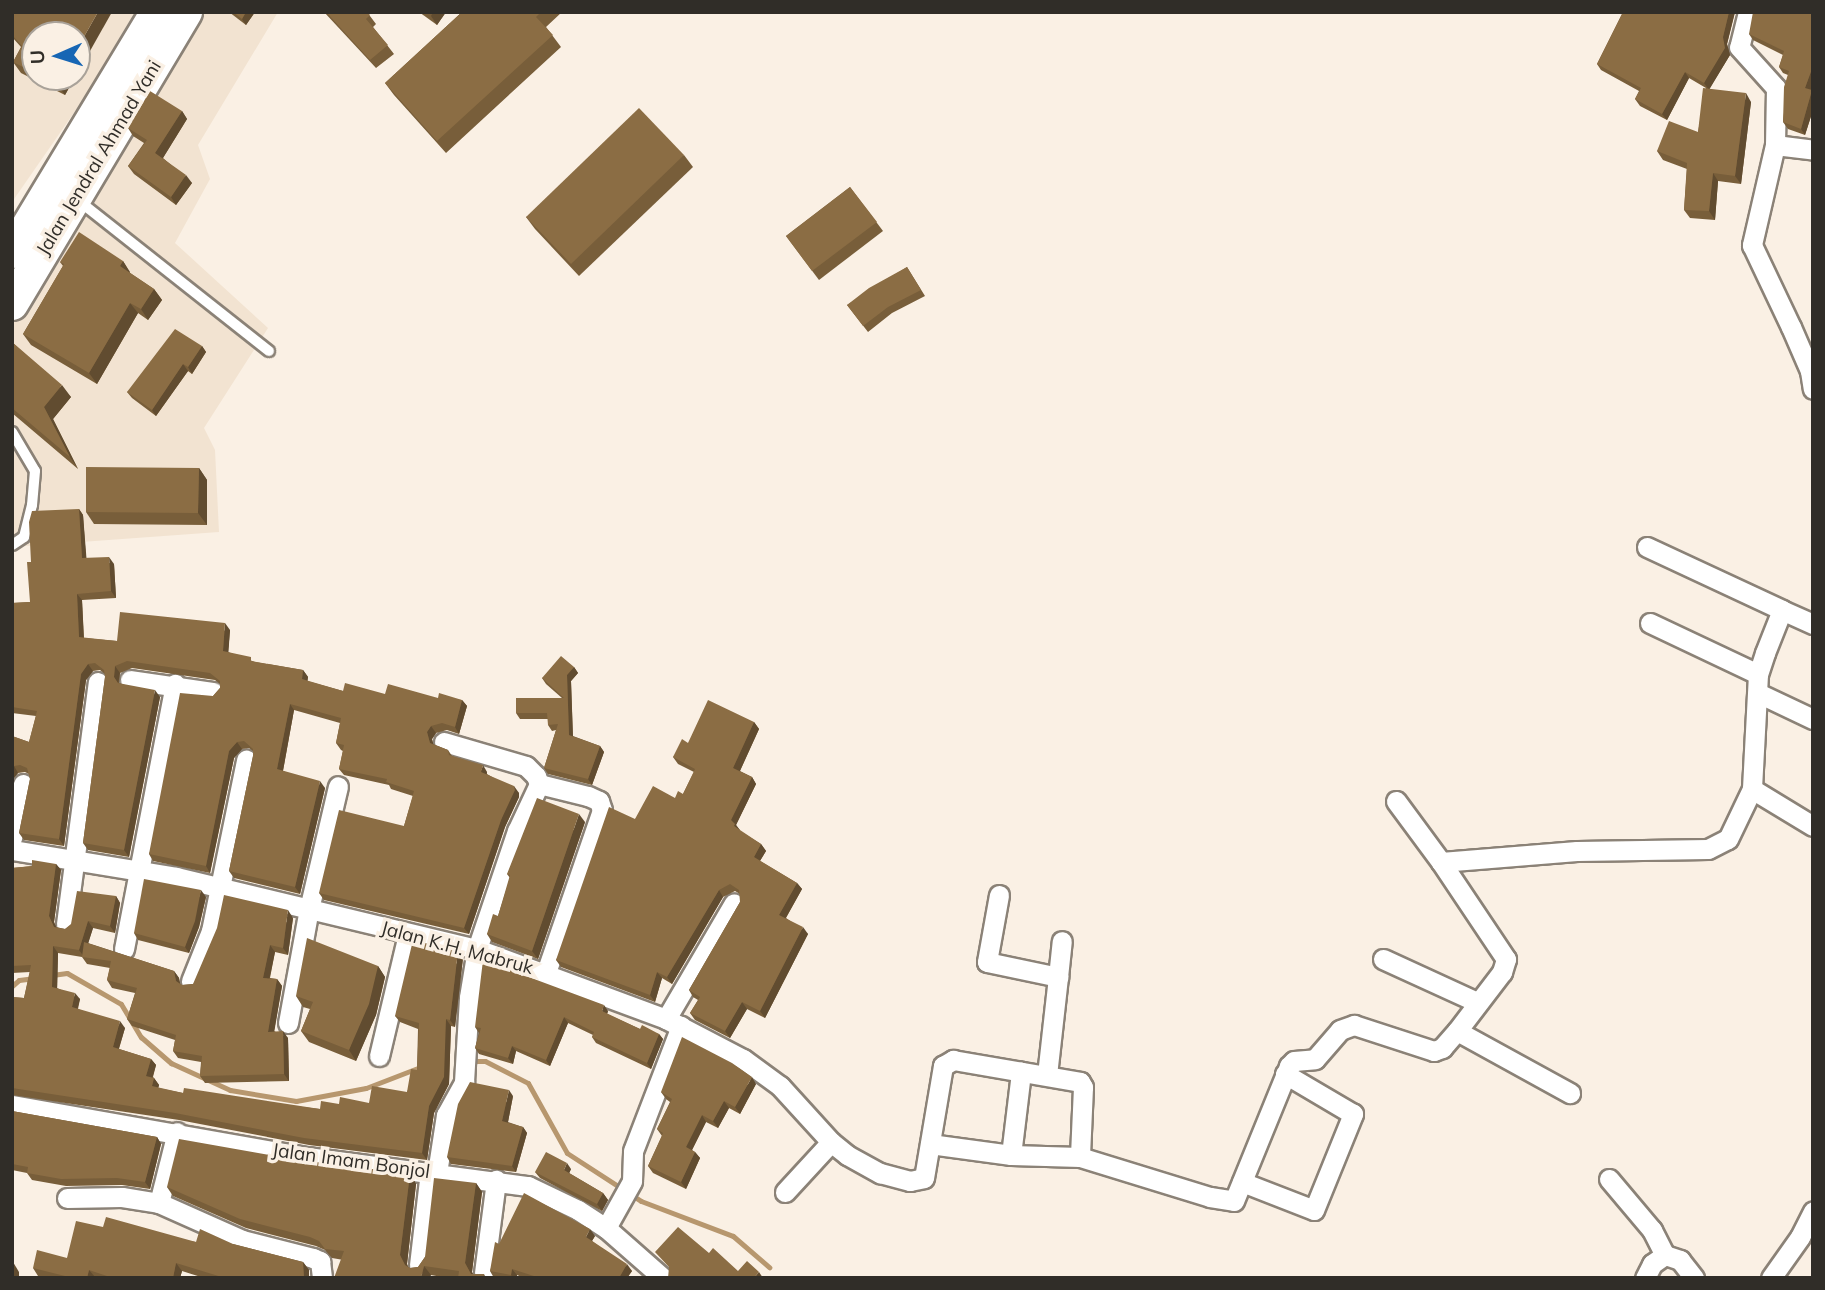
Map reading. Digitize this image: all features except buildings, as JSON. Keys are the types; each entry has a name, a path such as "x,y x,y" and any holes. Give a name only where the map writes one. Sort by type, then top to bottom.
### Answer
{"highway":[{"name":"Jalan Jendral Ahmad Yani","path":"13,249 157,12"},
{"name":"Jalan Jendral Ahmad Yani","path":"12,304 186,12"}],"street":[{"path":"1748,12 1739,47 1776,88 1775,145 1752,245 1810,371 1813,388"},
{"path":"1775,145 1812,146"},
{"path":"1647,547 1813,624"},
{"path":"1441,862 1577,852 1708,849 1728,839 1752,789 1758,683 1782,610"},
{"path":"1650,622 1758,683 1813,719"},
{"path":"130,680 175,684 213,692"},
{"path":"65,923 76,861 98,682"},
{"path":"124,949 175,684"},
{"path":"419,1265 446,1115 464,1082 469,997 477,949 517,831 539,783 537,776 526,766 444,742"},
{"path":"191,981 211,931 246,760"},
{"path":"539,783 588,796 598,802 602,810 546,973"},
{"path":"12,838 23,784"},
{"path":"288,1023 309,909 338,786"},
{"path":"1752,789 1813,826"},
{"path":"1080,1157 1082,1084 1047,1075 947,1062 943,1066 930,1144 1011,1155 1080,1157 1234,1201 1285,1074 1294,1061 1315,1059 1340,1030 1354,1025 1434,1051 1441,1048 1457,1031 1502,972 1505,953 1396,801"},
{"name":"Jalan K.H. Mabruk","path":"12,850 219,887 477,949 674,1022 743,1059 779,1086 831,1142 863,1165 910,1181 924,1178 930,1144"},
{"path":"999,895 987,962 1058,977"},
{"path":"606,1228 629,1189 633,1150 674,1022 734,903"},
{"path":"379,1056 408,934"},
{"path":"1047,1075 1062,941"},
{"path":"1383,959 1477,1002"},
{"path":"1457,1031 1570,1093"},
{"path":"1011,1155 1021,1072"},
{"path":"1242,1182 1314,1210 1353,1114 1285,1074"},
{"name":"Jalan Imam Bonjol","path":"12,1105 307,1157 528,1186 550,1195 606,1228 663,1278"},
{"path":"159,1203 177,1132"},
{"path":"785,1192 831,1142"},
{"path":"1609,1179 1652,1230 1665,1255 1680,1260 1694,1278"},
{"path":"484,1273 496,1180"},
{"path":"67,1198 122,1196 159,1203 242,1240 320,1261 322,1278"},
{"path":"1771,1278 1800,1237 1813,1211"},
{"path":"1645,1278 1652,1264 1665,1255"}],"lane":[{"path":"76,199 269,351"},
{"path":"12,432 35,471 32,505 24,537 12,545"}],"shaded area":[{"path":"12,12 135,12 91,86 91,21 21,21 21,91 88,91 12,202"},
{"path":"191,12 278,12 198,145 210,179 175,243 268,328 204,428 215,450 219,532 12,547 12,319"}],"waterway":[{"path":"52,975 67,973 121,1004 141,1037 171,1063 230,1090 296,1101 366,1088 423,1066"},
{"path":"12,986 19,980 35,978"},
{"path":"471,1061 485,1061 528,1083 567,1153 641,1201 733,1236 769,1267"}]}
